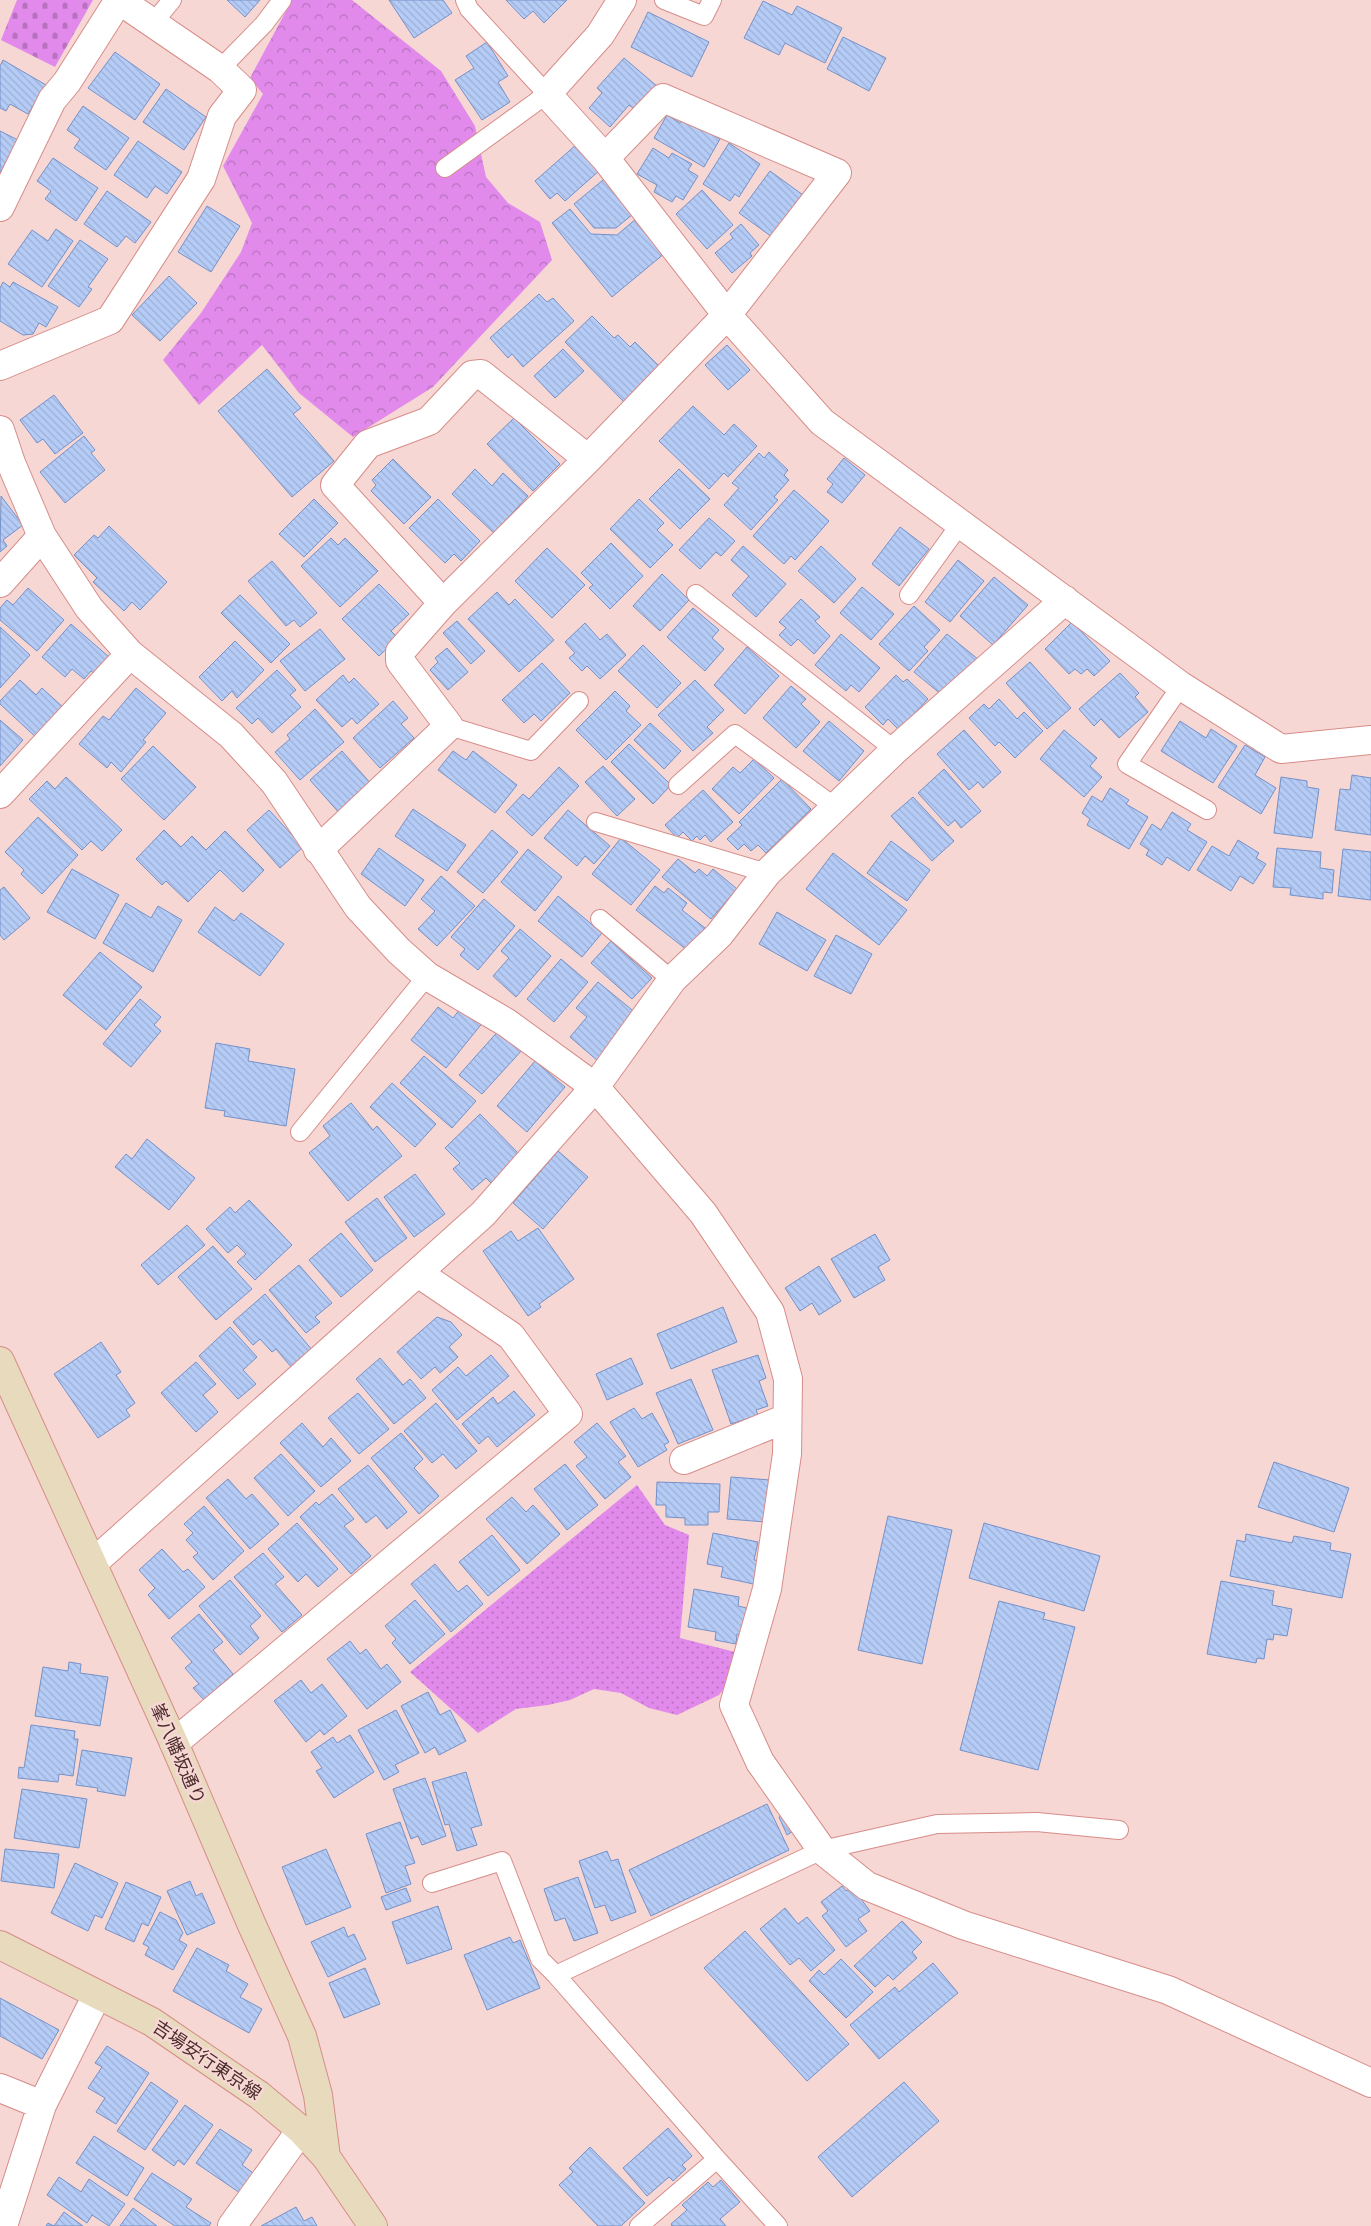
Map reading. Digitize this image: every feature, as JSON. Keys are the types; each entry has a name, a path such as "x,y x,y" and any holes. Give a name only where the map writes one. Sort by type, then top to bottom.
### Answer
{"street":[{"path":"0,206 52,100 67,82 119,0 220,69 242,90 222,116 201,179 110,320 0,366"},
{"path":"622,0 600,34 547,94 605,158 727,315 822,422 1181,686 1281,749 1371,740"},
{"path":"318,850 449,726 400,660 400,652 443,603 588,459 727,315 837,173 663,98 605,158"},
{"path":"443,603 334,485 368,444 429,421 472,375 481,374 588,459"},
{"path":"0,430 11,463 42,536 89,608 130,654 231,735 274,782 318,850 358,906 399,951 427,976 507,1023 594,1087 703,1213 770,1312 788,1379 787,1454 767,1589 734,1705 760,1762 822,1850 867,1886 963,1925 1168,1990 1371,2083"},
{"path":"0,584 42,536"},
{"path":"93,1563 483,1214 594,1087 672,980 719,935 767,872 895,750 1065,600"},
{"path":"0,794 130,654"},
{"path":"174,1743 568,1414 511,1336 418,1273"},
{"name":"峯八幡坂通り","path":"0,1361 174,1743 302,2036 318,2095 326,2157"},
{"path":"684,1460 787,1418"},
{"name":"吉場安行東京線","path":"0,1945 152,2022 259,2095 301,2130 326,2157 372,2226"},
{"path":"3,2226 42,2105 96,1995"},
{"path":"0,2088 42,2105"},
{"path":"232,2226 301,2130"}],"lane":[{"path":"153,23 172,0"},
{"path":"220,69 264,24 282,0"},
{"path":"445,168 547,94 469,9 465,0"},
{"path":"664,0 704,16 712,0"},
{"path":"909,595 961,523"},
{"path":"696,594 895,750"},
{"path":"1181,686 1127,764 1207,810"},
{"path":"449,726 531,750 579,701"},
{"path":"678,785 735,734 835,807"},
{"path":"596,822 767,872"},
{"path":"600,919 672,980"},
{"path":"300,1132 427,976"},
{"path":"556,1975 822,1850 937,1824 1037,1822 1119,1830"},
{"path":"432,1883 502,1861 540,1959 778,2226"},
{"path":"639,2226 717,2159"}],"green space":[{"path":"17,0 93,0 55,67 1,40"},
{"path":"292,0 352,0 441,71 475,126 486,177 508,203 540,222 552,260 433,387 353,437 299,393 262,345 199,405 163,360 201,313 241,252 252,223 223,166 263,94 250,78"},
{"path":"637,1485 665,1525 689,1535 680,1638 735,1652 728,1684 719,1695 677,1715 649,1708 621,1693 594,1689 570,1700 516,1709 478,1733 410,1672"}],"building":[{"path":"227,0 260,0 245,17"},
{"path":"389,0 443,0 452,13 414,38"},
{"path":"506,0 567,0 544,23 533,11 524,19"},
{"path":"763,1 792,15 797,6 842,28 825,63 785,43 779,55 744,38"},
{"path":"648,12 709,42 692,77 631,47"},
{"path":"843,37 886,58 869,91 827,69"},
{"path":"487,42 508,76 498,82 510,102 482,120 455,80 474,68 466,56"},
{"path":"115,52 160,84 135,120 88,88"},
{"path":"624,58 658,87 637,111 629,105 610,127 589,108 602,93 597,88"},
{"path":"3,60 46,85 28,114 10,104 6,111 0,108 0,66"},
{"path":"166,89 206,117 184,150 143,122"},
{"path":"83,106 129,138 106,170 74,148 80,139 67,130"},
{"path":"667,115 680,123 684,117 720,139 704,167 654,138"},
{"path":"0,131 18,140 0,173"},
{"path":"138,141 182,172 167,194 155,186 147,198 114,175"},
{"path":"729,143 760,164 739,197 735,194 730,201 703,184"},
{"path":"577,144 600,170 565,201 557,193 550,199 535,181"},
{"path":"653,148 669,158 672,153 692,164 688,170 698,176 683,200 676,196 672,202 654,192 657,185 637,174"},
{"path":"53,158 98,188 76,221 45,199 51,191 37,181"},
{"path":"770,171 803,195 772,237 739,213"},
{"path":"609,175 638,210 616,228 594,228 574,204"},
{"path":"702,190 733,225 707,249 676,214"},
{"path":"107,191 151,222 135,243 126,236 117,247 84,224"},
{"path":"207,206 240,226 211,272 178,252"},
{"path":"570,209 591,234 617,235 637,218 665,253 612,297 552,223"},
{"path":"741,224 759,245 750,253 752,256 732,273 715,253 733,238 730,234"},
{"path":"56,229 73,241 42,287 8,264 32,230 48,241"},
{"path":"80,240 108,259 88,287 92,289 79,307 48,286"},
{"path":"169,276 197,303 160,341 132,315"},
{"path":"3,282 10,287 13,282 58,307 46,327 39,323 33,334 23,335 0,321 0,288"},
{"path":"539,294 547,302 553,298 574,321 523,367 512,354 508,358 490,338"},
{"path":"592,316 614,338 618,335 630,347 635,342 662,369 626,404 565,342"},
{"path":"727,345 750,370 728,390 705,365"},
{"path":"563,349 584,371 555,398 534,376"},
{"path":"267,369 301,408 293,414 334,461 292,497 218,411"},
{"path":"54,395 83,433 55,454 43,439 37,443 20,420"},
{"path":"693,406 724,435 734,424 757,446 728,477 724,473 709,489 659,441"},
{"path":"514,418 560,464 533,491 487,444"},
{"path":"84,436 95,450 91,453 105,470 65,503 40,472"},
{"path":"769,452 788,470 784,475 789,480 774,497 778,500 751,530 724,505 739,488 732,483 759,453 764,458"},
{"path":"844,458 865,475 842,503 827,492 833,484 827,479"},
{"path":"393,459 431,497 404,524 371,491 376,485 372,480"},
{"path":"475,469 492,486 503,473 528,496 494,533 452,494"},
{"path":"679,469 710,499 680,529 649,499"},
{"path":"794,490 829,521 795,560 791,556 784,564 753,536"},
{"path":"1,496 23,525 3,540 7,546 0,552"},
{"path":"314,499 338,523 304,557 279,534"},
{"path":"438,499 480,541 461,561 454,554 445,563 409,528"},
{"path":"639,499 664,523 657,530 673,545 650,568 610,529"},
{"path":"709,518 735,541 721,556 716,552 700,569 679,550"},
{"path":"109,526 167,582 140,610 132,602 124,611 93,582 97,578 74,555 94,535 98,538"},
{"path":"900,527 929,549 899,586 872,564"},
{"path":"331,538 338,545 345,538 378,571 340,607 301,566"},
{"path":"611,543 643,576 610,609 589,588 593,585 581,573"},
{"path":"743,546 786,584 756,617 732,595 749,576 731,560"},
{"path":"821,546 856,579 834,603 798,571"},
{"path":"547,548 585,585 552,618 515,581"},
{"path":"958,560 984,581 950,622 925,602"},
{"path":"272,561 317,613 300,627 294,620 286,626 248,581"},
{"path":"662,574 689,600 660,631 633,606"},
{"path":"994,577 1028,605 993,645 960,616"},
{"path":"379,584 409,614 391,631 398,638 379,656 342,619"},
{"path":"862,587 894,614 871,640 840,613"},
{"path":"28,588 64,620 37,651 0,620 0,608 7,600 13,605"},
{"path":"497,592 509,605 515,599 554,640 519,672 468,619"},
{"path":"240,595 290,644 271,663 221,613"},
{"path":"801,599 820,617 815,621 830,636 814,654 798,639 791,646 779,635 786,628 779,622"},
{"path":"914,606 940,630 924,647 928,651 909,671 879,644"},
{"path":"693,608 719,630 712,638 724,649 705,671 667,637"},
{"path":"457,621 485,651 471,664 443,633"},
{"path":"1072,622 1110,661 1094,676 1087,669 1081,674 1075,669 1069,674 1045,649"},
{"path":"585,623 600,640 607,634 626,655 600,679 587,666 582,671 569,658 575,653 565,642"},
{"path":"71,624 109,657 94,674 91,671 84,679 72,669 65,677 42,657"},
{"path":"0,627 30,655 0,688"},
{"path":"320,629 345,659 305,691 280,661"},
{"path":"841,634 880,668 859,692 851,685 846,691 815,665"},
{"path":"947,634 979,660 961,681 957,677 942,695 914,672"},
{"path":"235,641 264,670 237,698 232,691 222,701 199,677"},
{"path":"643,645 681,683 657,708 618,671"},
{"path":"747,647 779,676 745,714 714,685"},
{"path":"447,648 468,672 448,690 430,670 438,662 435,658"},
{"path":"1030,662 1071,708 1047,729 1006,683"},
{"path":"542,663 570,693 541,721 534,714 524,723 502,700"},
{"path":"277,670 296,690 290,695 301,707 272,733 258,718 252,724 236,708"},
{"path":"1120,673 1139,693 1135,697 1148,712 1119,738 1101,719 1094,726 1079,709"},
{"path":"343,675 349,683 354,678 379,704 357,724 352,718 342,727 316,700"},
{"path":"896,675 903,682 907,679 928,699 899,730 888,719 883,725 865,707"},
{"path":"20,680 36,695 42,688 66,710 39,740 0,704 0,701"},
{"path":"695,680 724,710 707,727 713,733 693,751 658,715"},
{"path":"791,686 806,699 801,704 820,722 796,748 763,718"},
{"path":"136,688 166,713 143,740 146,742 121,772 111,762 107,768 79,744 103,716 109,720"},
{"path":"615,691 630,706 626,711 641,725 606,760 576,730"},
{"path":"999,699 1017,719 1024,712 1043,731 1015,758 999,742 995,746 969,718 984,704 989,709"},
{"path":"393,701 408,718 401,724 414,738 380,768 353,738"},
{"path":"315,709 344,742 300,780 275,752 290,739 287,735"},
{"path":"0,720 23,740 0,766"},
{"path":"829,721 864,751 839,781 803,751"},
{"path":"1180,721 1206,738 1211,729 1237,746 1213,783 1161,751"},
{"path":"650,723 681,751 664,769 634,740"},
{"path":"964,730 1001,772 983,788 978,782 969,790 937,754"},
{"path":"1064,730 1097,758 1090,766 1102,777 1084,797 1040,759"},
{"path":"629,744 671,785 653,804 611,762"},
{"path":"1245,745 1265,757 1255,775 1276,788 1261,814 1218,787"},
{"path":"153,746 196,787 164,820 121,779"},
{"path":"342,751 373,786 341,815 310,780"},
{"path":"453,751 466,760 473,751 517,785 495,813 438,770"},
{"path":"754,759 774,778 739,814 712,789 733,767 740,773"},
{"path":"603,766 635,799 617,816 585,782"},
{"path":"559,767 579,786 532,836 506,812 523,794 529,799"},
{"path":"944,769 981,811 961,828 955,820 948,826 918,793"},
{"path":"1352,775 1371,778 1371,835 1335,830 1340,789 1350,790"},
{"path":"66,777 122,830 102,851 91,841 82,850 29,799 47,781 55,789"},
{"path":"1281,777 1307,781 1307,787 1319,789 1312,838 1274,833"},
{"path":"782,779 811,809 766,853 758,845 751,851 744,844 738,850 727,839 742,825 739,822"},
{"path":"1110,788 1129,800 1126,804 1148,817 1129,849 1087,825 1090,819 1082,813 1092,796 1102,802"},
{"path":"703,790 733,822 711,842 705,835 700,840 697,836 692,841 683,832 677,838 665,825"},
{"path":"913,797 954,841 932,861 891,816"},
{"path":"413,809 466,845 447,871 395,836"},
{"path":"269,810 303,847 280,868 247,830"},
{"path":"568,810 610,846 594,864 585,856 577,866 544,838"},
{"path":"1172,812 1191,824 1187,830 1207,842 1189,871 1167,857 1162,865 1146,855 1149,850 1140,844 1152,824 1161,830"},
{"path":"38,817 78,855 42,894 21,874 24,870 5,852"},
{"path":"164,830 181,847 192,836 206,850 225,831 264,870 243,892 220,870 188,902 166,881 162,885 136,859"},
{"path":"492,830 518,852 483,893 457,872"},
{"path":"621,838 660,870 631,905 592,874"},
{"path":"1238,840 1259,853 1256,858 1266,864 1253,884 1240,876 1231,891 1197,870 1212,846 1229,856"},
{"path":"891,841 930,870 907,901 867,873"},
{"path":"379,848 424,880 405,906 361,874"},
{"path":"1277,848 1321,852 1320,868 1334,870 1332,893 1323,892 1323,899 1290,895 1291,888 1273,887"},
{"path":"528,849 562,877 535,911 501,882"},
{"path":"1343,849 1371,852 1371,900 1338,896"},
{"path":"833,853 907,910 879,945 806,889"},
{"path":"678,859 695,873 699,869 707,876 713,869 737,889 711,919 662,877"},
{"path":"72,869 119,895 95,939 47,912"},
{"path":"441,876 475,906 437,946 418,929 435,911 421,899"},
{"path":"655,886 664,893 668,888 687,903 682,910 705,928 687,950 636,910"},
{"path":"4,887 30,918 4,940 0,935 0,890"},
{"path":"558,896 602,933 582,957 538,921"},
{"path":"484,899 515,926 478,970 460,955 465,949 451,937"},
{"path":"126,903 151,918 158,906 182,920 153,972 103,943"},
{"path":"215,907 234,921 241,913 284,944 260,976 198,932"},
{"path":"777,912 826,940 807,971 759,944"},
{"path":"520,929 551,956 516,997 493,976 509,958 501,951"},
{"path":"836,935 872,954 851,994 814,976"},
{"path":"611,941 652,978 632,999 591,963"},
{"path":"100,952 142,987 106,1030 63,995"},
{"path":"561,959 588,982 554,1022 527,999"},
{"path":"598,982 637,1014 598,1061 570,1037 587,1017 576,1008"},
{"path":"140,999 161,1017 154,1025 161,1031 131,1067 103,1044"},
{"path":"464,1004 484,1021 446,1068 411,1040 438,1007 453,1018"},
{"path":"500,1029 523,1049 482,1094 459,1075"},
{"path":"216,1043 250,1049 248,1061 295,1069 286,1126 224,1116 225,1111 205,1108"},
{"path":"424,1056 476,1101 452,1128 400,1083"},
{"path":"535,1061 565,1087 527,1132 497,1106"},
{"path":"392,1083 436,1124 415,1147 370,1107"},
{"path":"351,1103 373,1130 377,1126 402,1156 348,1201 309,1153 330,1136 323,1126"},
{"path":"480,1114 520,1155 491,1183 486,1178 472,1190 453,1169 460,1163 445,1148"},
{"path":"147,1139 195,1178 169,1210 115,1167 126,1154 132,1159"},
{"path":"558,1151 588,1177 543,1229 513,1203"},
{"path":"415,1174 445,1214 414,1237 384,1197"},
{"path":"377,1198 407,1238 375,1262 345,1222"},
{"path":"249,1200 292,1245 255,1280 237,1262 246,1254 237,1245 228,1253 206,1229 230,1207 235,1213"},
{"path":"187,1225 205,1245 158,1285 141,1265"},
{"path":"538,1228 574,1279 539,1304 541,1307 528,1316 483,1251 511,1231 518,1241"},
{"path":"341,1233 373,1270 341,1297 309,1260"},
{"path":"875,1234 890,1260 878,1267 885,1280 854,1298 831,1259"},
{"path":"213,1246 252,1289 216,1320 178,1277"},
{"path":"299,1265 332,1303 315,1317 320,1322 306,1333 269,1290"},
{"path":"819,1266 841,1301 819,1315 812,1303 800,1311 785,1288"},
{"path":"265,1294 313,1351 292,1368 276,1349 272,1352 260,1339 253,1345 233,1322"},
{"path":"723,1307 737,1342 671,1369 657,1334"},
{"path":"437,1317 451,1322 462,1335 449,1347 458,1357 440,1373 435,1367 421,1379 397,1352"},
{"path":"230,1327 257,1357 243,1370 256,1384 238,1399 199,1356"},
{"path":"101,1342 121,1372 116,1375 135,1403 126,1410 130,1416 98,1438 54,1374"},
{"path":"491,1355 509,1376 457,1420 432,1390 458,1367 466,1376"},
{"path":"758,1355 766,1378 759,1381 768,1406 756,1410 758,1415 731,1424 712,1370"},
{"path":"380,1358 403,1385 410,1379 426,1398 394,1424 356,1379"},
{"path":"631,1358 643,1384 607,1400 596,1374"},
{"path":"196,1362 216,1384 203,1395 218,1412 196,1432 161,1393"},
{"path":"691,1379 713,1430 678,1444 656,1393"},
{"path":"514,1391 535,1415 497,1447 488,1436 479,1444 462,1424 493,1397 498,1404"},
{"path":"358,1393 389,1429 359,1454 328,1418"},
{"path":"436,1403 477,1451 456,1469 443,1454 432,1463 404,1431"},
{"path":"634,1408 642,1419 652,1413 669,1442 664,1445 667,1450 638,1467 610,1422"},
{"path":"302,1423 323,1447 331,1438 351,1461 321,1487 280,1443"},
{"path":"597,1423 626,1456 618,1462 631,1477 605,1499 576,1466 587,1457 574,1442"},
{"path":"401,1433 423,1459 414,1468 439,1496 419,1514 371,1458"},
{"path":"281,1454 315,1491 288,1516 254,1478"},
{"path":"1274,1462 1349,1488 1334,1532 1258,1507"},
{"path":"565,1464 598,1505 567,1530 534,1489"},
{"path":"368,1465 407,1512 387,1529 376,1515 366,1523 338,1489"},
{"path":"731,1477 770,1480 766,1522 727,1519"},
{"path":"228,1479 246,1499 252,1494 279,1524 250,1549 206,1498"},
{"path":"657,1482 720,1484 719,1512 708,1512 708,1525 685,1525 685,1518 666,1517 666,1505 656,1505"},
{"path":"332,1494 354,1519 344,1526 371,1556 351,1574 300,1517 316,1502 319,1505"},
{"path":"512,1497 526,1512 533,1505 560,1534 527,1564 486,1519"},
{"path":"204,1506 244,1551 213,1580 193,1557 198,1553 186,1540 193,1533 184,1524"},
{"path":"888,1516 952,1530 922,1664 858,1650"},
{"path":"297,1523 338,1569 318,1587 306,1574 298,1582 268,1549"},
{"path":"984,1523 1100,1556 1084,1611 969,1578"},
{"path":"713,1533 758,1542 754,1560 762,1561 758,1585 721,1577 723,1567 707,1564"},
{"path":"1246,1534 1292,1543 1294,1536 1331,1543 1330,1550 1351,1554 1342,1598 1230,1576 1237,1540 1245,1542"},
{"path":"492,1535 520,1570 488,1596 459,1562"},
{"path":"162,1549 183,1572 188,1569 205,1587 169,1619 148,1595 155,1588 139,1570"},
{"path":"263,1553 284,1577 275,1584 302,1615 282,1632 234,1577"},
{"path":"435,1564 458,1592 467,1585 483,1604 451,1632 411,1584"},
{"path":"230,1580 261,1616 250,1626 259,1638 240,1655 199,1606"},
{"path":"1221,1581 1274,1591 1272,1605 1292,1609 1287,1636 1274,1634 1273,1640 1267,1639 1264,1659 1257,1658 1256,1663 1207,1654"},
{"path":"694,1589 739,1597 738,1606 751,1609 747,1636 737,1634 736,1644 715,1640 716,1632 688,1627"},
{"path":"415,1600 445,1634 410,1664 392,1643 396,1639 385,1626"},
{"path":"999,1601 1045,1613 1043,1619 1075,1627 1038,1770 960,1750"},
{"path":"199,1614 223,1642 213,1650 233,1674 204,1700 193,1688 199,1684 185,1668 192,1662 171,1638"},
{"path":"350,1641 360,1654 366,1649 381,1669 387,1664 401,1682 367,1709 327,1659"},
{"path":"69,1662 81,1664 80,1673 108,1677 100,1726 35,1716 43,1667 68,1671"},
{"path":"301,1680 311,1693 322,1684 347,1716 324,1735 320,1730 306,1742 274,1701"},
{"path":"428,1692 440,1715 450,1710 466,1741 439,1755 435,1747 425,1753 401,1706"},
{"path":"396,1710 419,1753 395,1765 399,1772 384,1780 358,1730"},
{"path":"31,1725 75,1731 74,1739 78,1739 73,1776 59,1774 58,1782 18,1778 19,1767 24,1768"},
{"path":"350,1735 374,1772 334,1798 316,1771 322,1768 311,1752 333,1737 337,1743"},
{"path":"82,1750 132,1758 125,1796 97,1791 98,1788 76,1785"},
{"path":"466,1772 482,1825 471,1828 477,1845 457,1851 449,1824 445,1825 432,1782"},
{"path":"425,1778 446,1836 422,1845 418,1836 411,1839 393,1789"},
{"path":"22,1789 87,1799 79,1848 14,1838"},
{"path":"767,1804 789,1850 651,1916 629,1870"},
{"path":"790,1812 798,1828 787,1835 779,1817"},
{"path":"400,1822 415,1863 405,1866 411,1884 386,1893 366,1834"},
{"path":"5,1849 59,1854 54,1888 1,1881"},
{"path":"326,1849 351,1907 306,1925 282,1867"},
{"path":"607,1851 611,1861 618,1859 636,1912 611,1921 605,1905 595,1908 579,1861"},
{"path":"75,1863 118,1883 102,1918 95,1915 88,1931 51,1913"},
{"path":"578,1877 598,1933 574,1941 565,1918 555,1921 544,1889"},
{"path":"190,1881 196,1896 202,1893 215,1923 187,1935 167,1891"},
{"path":"126,1882 161,1897 148,1926 142,1923 134,1942 105,1929"},
{"path":"842,1886 846,1891 852,1887 870,1911 858,1919 867,1931 846,1947 822,1916 828,1911 821,1902"},
{"path":"406,1888 411,1901 386,1910 381,1897"},
{"path":"438,1906 452,1949 407,1964 392,1922"},
{"path":"785,1908 798,1924 807,1917 835,1950 811,1971 799,1958 790,1965 760,1929"},
{"path":"160,1912 176,1920 183,1933 179,1940 187,1945 173,1970 145,1955 149,1947 143,1944"},
{"path":"902,1921 922,1942 912,1952 917,1958 893,1980 888,1975 875,1987 854,1966"},
{"path":"344,1927 348,1937 354,1934 366,1959 328,1977 311,1942"},
{"path":"745,1931 849,2044 807,2081 704,1968"},
{"path":"510,1937 513,1943 520,1940 540,1988 487,2010 464,1955"},
{"path":"197,1948 229,1965 226,1971 248,1984 240,1997 262,2009 249,2033 173,1991"},
{"path":"841,1959 873,1992 846,2018 809,1981 819,1970 824,1975"},
{"path":"933,1963 958,1993 879,2059 850,2025 895,1987 899,1992"},
{"path":"365,1968 380,2004 344,2018 329,1983"},
{"path":"0,1998 59,2030 42,2059 0,2036"},
{"path":"107,2046 149,2073 116,2124 96,2112 105,2098 88,2088 102,2067 95,2063"},
{"path":"151,2082 178,2101 145,2150 117,2131"},
{"path":"904,2082 939,2121 852,2197 818,2157"},
{"path":"185,2105 213,2125 184,2165 178,2160 174,2166 152,2150"},
{"path":"668,2128 692,2156 682,2165 686,2169 673,2181 669,2177 647,2196 623,2168"},
{"path":"220,2129 252,2150 242,2165 256,2175 243,2195 196,2163"},
{"path":"94,2136 144,2168 127,2196 76,2163"},
{"path":"590,2147 645,2203 621,2226 598,2226 559,2185 573,2172 569,2168"},
{"path":"152,2173 192,2199 186,2207 211,2223 209,2226 175,2226 134,2199"},
{"path":"59,2177 81,2192 89,2179 125,2204 109,2226 92,2215 87,2223 47,2195"},
{"path":"721,2180 740,2202 720,2219 726,2226 672,2226 671,2224 687,2210 682,2205 708,2182 713,2187"},
{"path":"296,2207 304,2221 312,2217 317,2226 261,2226"},
{"path":"133,2208 157,2226 120,2226"},
{"path":"64,2212 83,2226 54,2226"}]}
